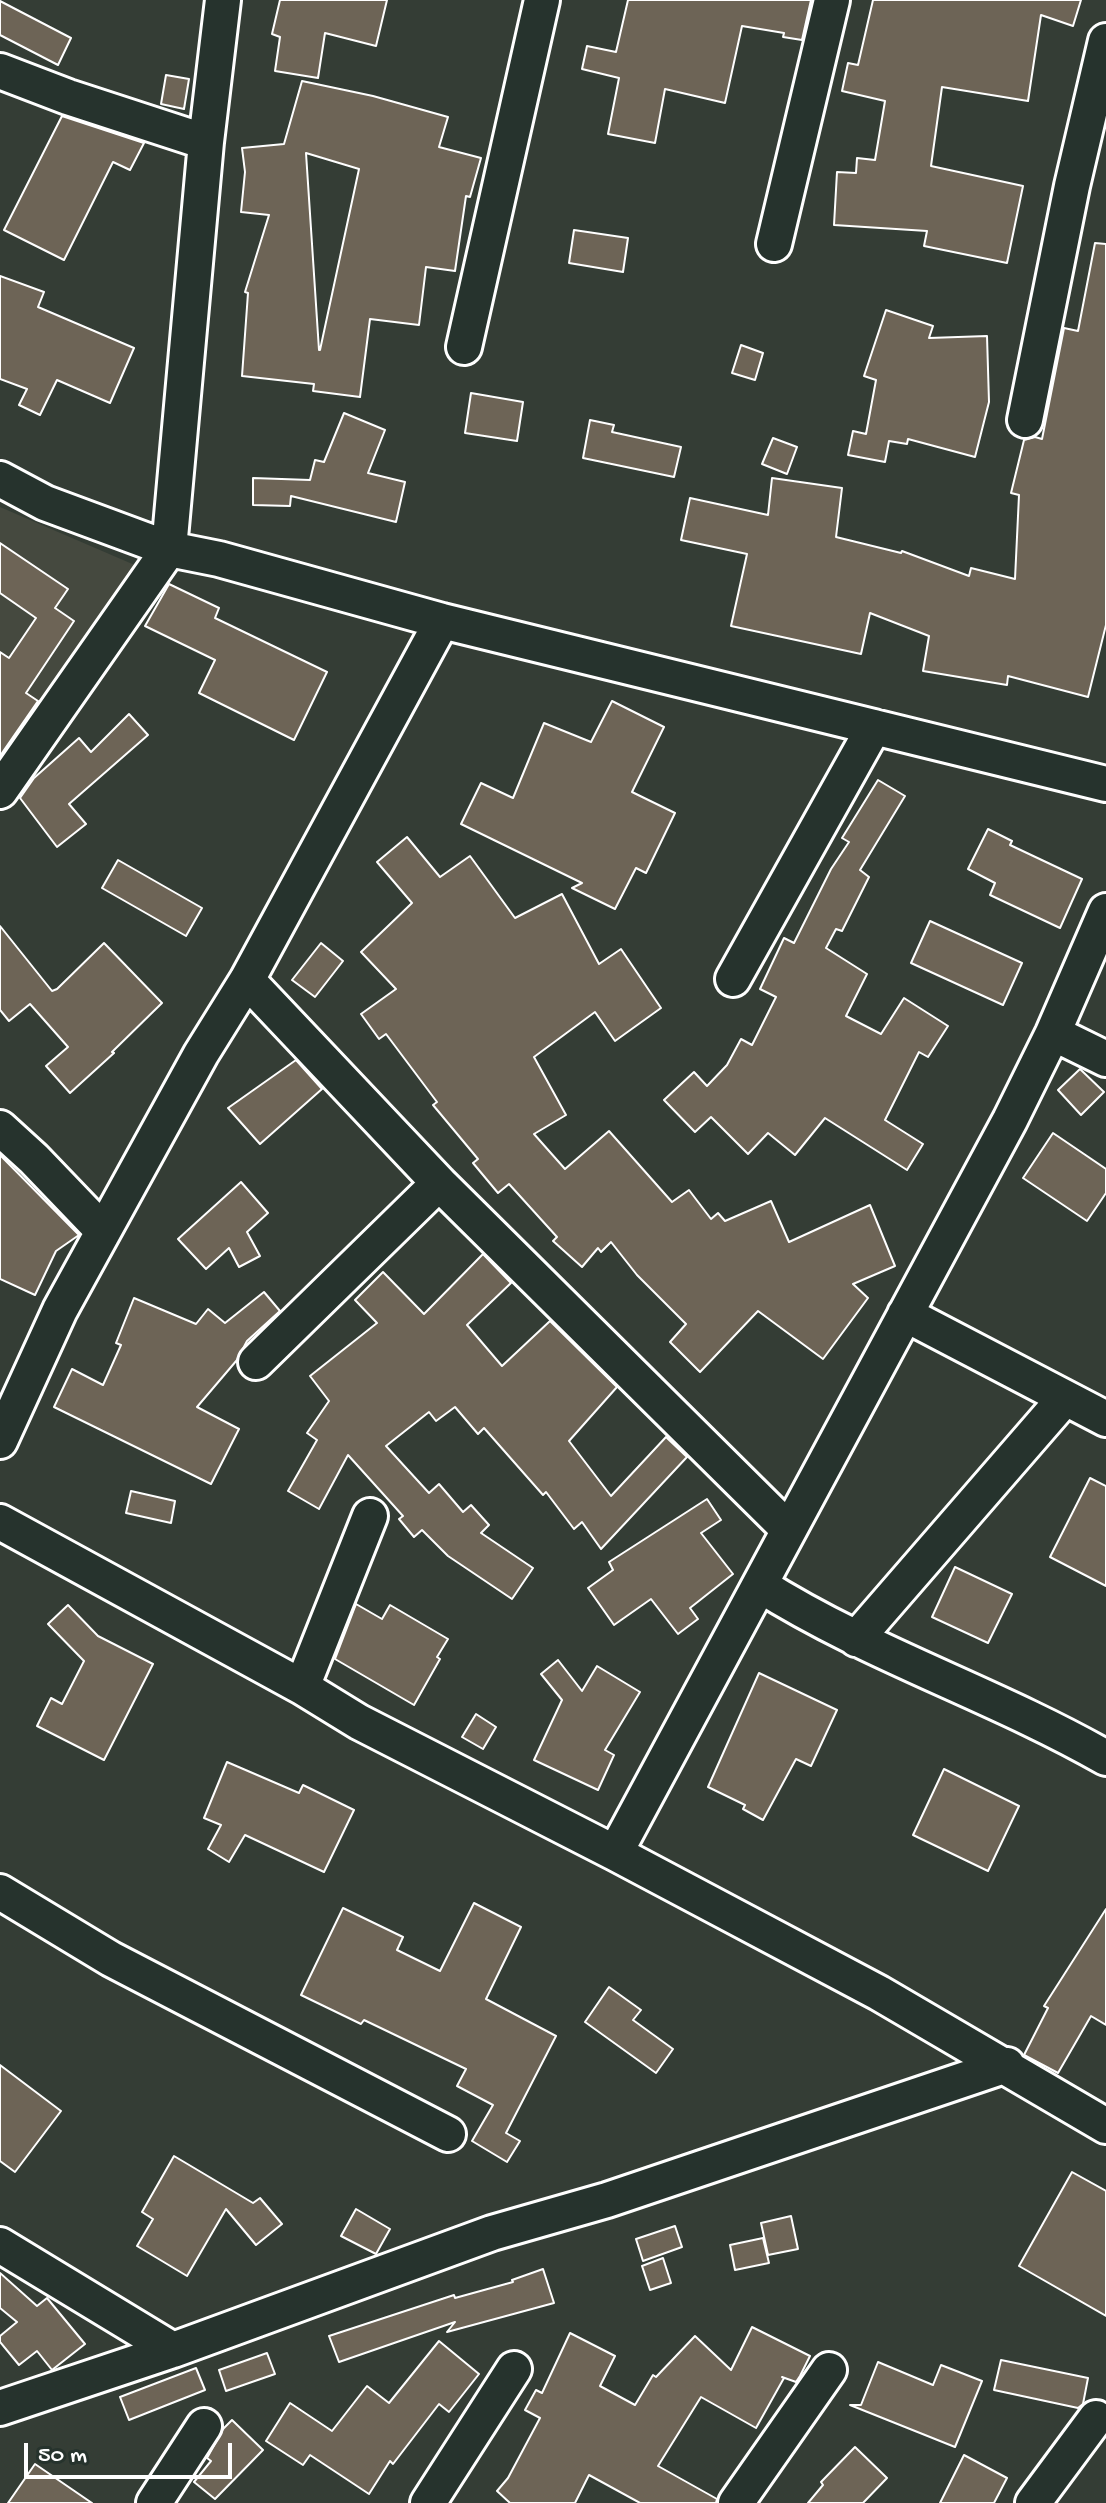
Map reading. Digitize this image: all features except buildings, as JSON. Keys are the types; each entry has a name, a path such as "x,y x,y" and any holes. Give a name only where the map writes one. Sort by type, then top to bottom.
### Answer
{"street":[{"path":"0,791 169,549 206,142 223,0"},
{"path":"464,347 542,0"},
{"path":"774,244 832,0"},
{"path":"1025,420 1072,186 1106,41"},
{"path":"0,71 68,97 206,142"},
{"path":"0,479 45,503 169,549 219,559 442,621 1106,784"},
{"path":"0,1441 60,1310 201,1054 247,980 442,621"},
{"path":"733,979 874,727"},
{"path":"615,1853 1010,1120 1053,1033 1106,911"},
{"path":"247,980 439,1183 788,1529"},
{"path":"1053,1033 1106,1059"},
{"path":"0,1128 103,1231"},
{"path":"256,1362 439,1183"},
{"path":"905,1314 1106,1419"},
{"path":"856,1639 1065,1398"},
{"path":"302,1687 370,1516"},
{"path":"0,1522 302,1687 359,1722 879,1993 1007,2065 1106,2126"},
{"path":"760,1585 856,1639 1050,1726 1106,1758"},
{"path":"0,1892 111,1959 448,2134"},
{"path":"0,2408 173,2350 492,2233 607,2200 1007,2065"},
{"path":"0,2245 173,2350"},
{"path":"428,2503 514,2369"},
{"path":"736,2503 829,2370"},
{"path":"1033,2503 1096,2418"},
{"path":"154,2503 204,2426"}],"shaded area":[{"path":"0,507 151,572 0,786"}]}
